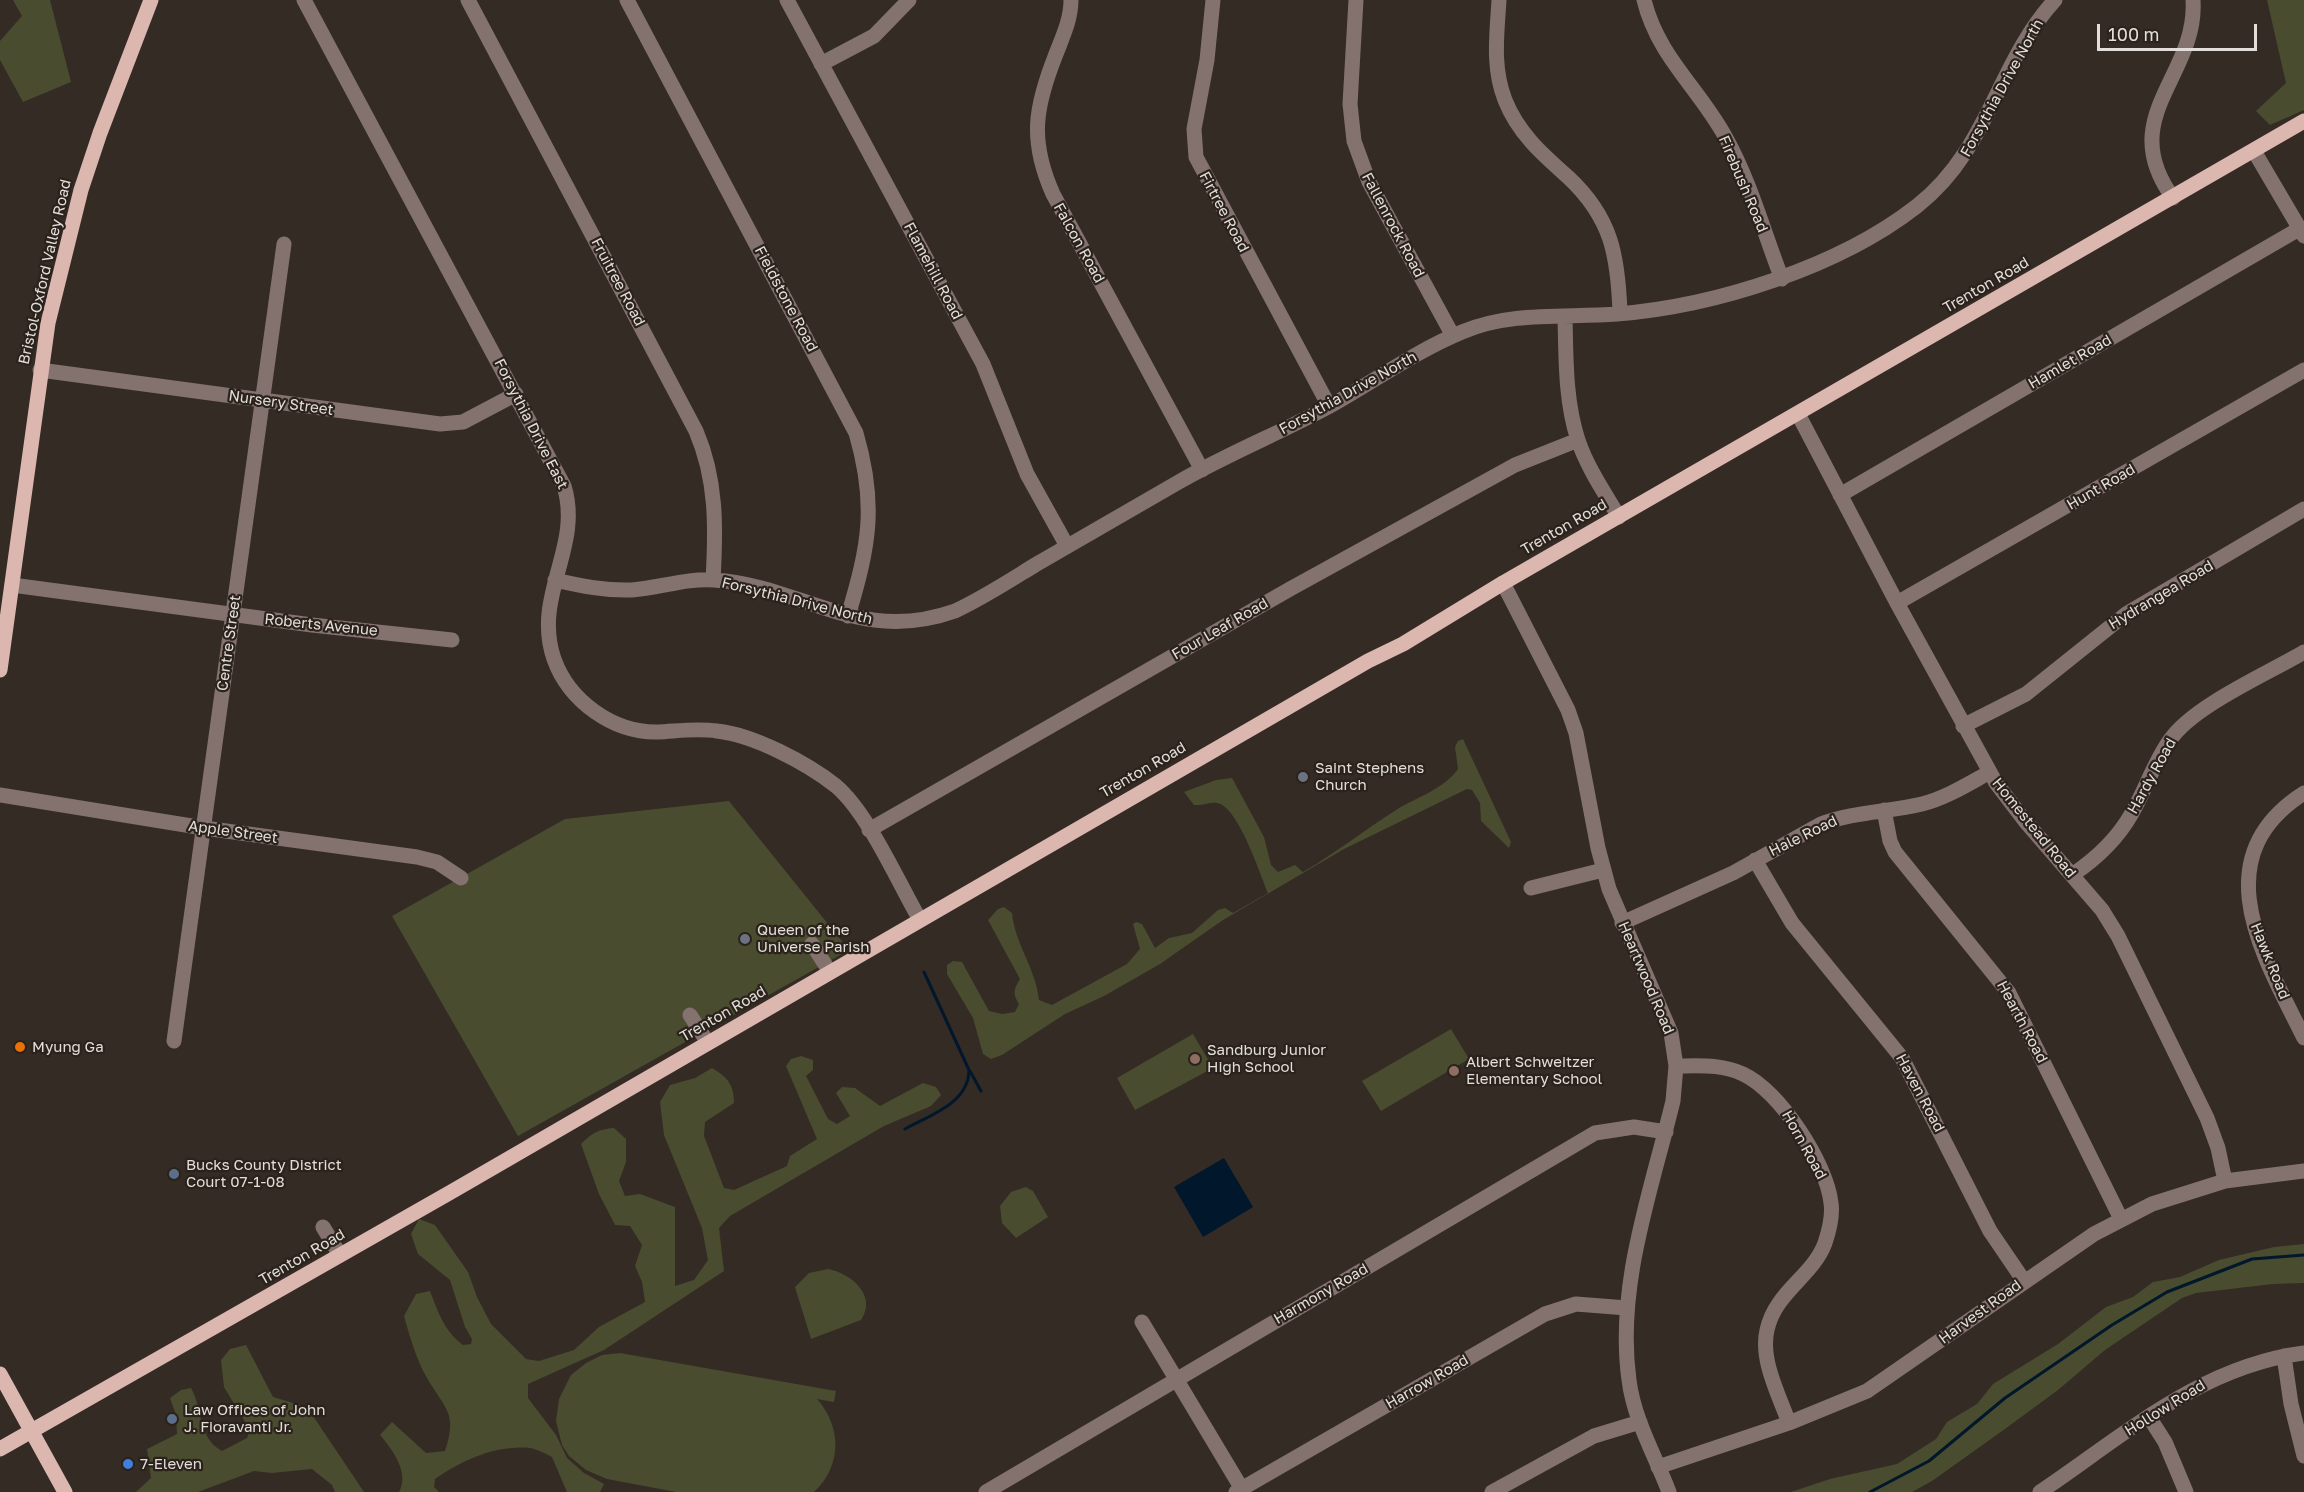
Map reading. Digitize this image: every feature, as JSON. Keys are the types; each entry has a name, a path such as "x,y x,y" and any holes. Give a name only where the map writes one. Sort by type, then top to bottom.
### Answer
{"main road":[{"name":"Bristol-Oxford Valley Road","path":"0,670 48,323 81,190 100,133 151,0"},
{"name":"Trenton Road","path":"0,1449 1368,661 1403,644 1503,583 2304,121"},
{"path":"0,1374 66,1492"}],"street":[{"name":"Forsythia Drive East","path":"304,0 564,486 569,501 570,528 555,580 548,622 554,659 570,688 589,708 628,728 658,732 687,729 718,731 764,745 837,787 869,830 920,920"},
{"name":"Fruitree Road","path":"468,0 664,367 703,446 711,471 715,503 713,580"},
{"name":"Fieldstone Road","path":"627,0 856,433 867,480 869,522 864,562 848,616"},
{"name":"Flamehill Road","path":"787,0 983,364 1027,474 1067,546"},
{"path":"821,64 874,36 909,0"},
{"name":"Falcon Road","path":"1071,0 1069,21 1046,80 1038,109 1036,130 1040,161 1053,194 1202,470"},
{"name":"Firtree Road","path":"1213,0 1207,60 1194,129 1196,157 1329,406"},
{"name":"Fallenrock Road","path":"1356,0 1350,104 1354,141 1369,182 1453,336"},
{"path":"1499,0 1495,57 1505,101 1531,144 1582,191 1602,219 1615,251 1620,313"},
{"name":"Firebush Road","path":"1644,0 1653,30 1662,48 1726,139 1782,279"},
{"name":"Forsythia Drive North","path":"555,580 592,588 634,590 683,581 713,580 741,584 848,616 884,623 937,618 969,604 1202,470 1329,406 1453,336 1506,319 1620,313 1665,308 1782,279 1840,253 1902,217 1941,184 1965,156 2027,40 2055,0"},
{"path":"2173,198 2163,183 2156,164 2152,132 2158,104 2190,36 2193,0"},
{"path":"2254,151 2302,233"},
{"name":"Hamlet Road","path":"1840,495 2302,233"},
{"name":"Centre Street","path":"174,1041 284,244"},
{"path":"1565,316 1569,402 1578,440 1619,517"},
{"name":"Nursery Street","path":"40,370 403,421 453,424 516,394"},
{"name":"Hunt Road","path":"1897,603 2304,370"},
{"name":"Homestead Road","path":"1798,414 1897,603 1990,772 2025,821 2102,910 2118,936 2206,1118 2218,1148 2225,1181"},
{"name":"Four Leaf Road","path":"869,830 1290,589 1515,465 1578,440"},
{"name":"Hydrangea Road","path":"1963,726 2026,694 2127,614 2304,509"},
{"name":"Heartwood Road","path":"1503,583 1568,710 1580,749 1603,870 1671,1033 1676,1066 1673,1101 1635,1253 1627,1308 1629,1381 1640,1422 1669,1492"},
{"name":"Roberts Avenue","path":"12,585 233,615 452,640"},
{"name":"Hardy Road","path":"2072,875 2106,848 2128,820 2155,766 2179,729 2201,711 2304,652"},
{"name":"Hale Road","path":"1623,922 1733,873 1821,824 1844,817 1944,797 1990,772"},
{"name":"Hawk Road","path":"2304,793 2287,805 2266,828 2252,857 2247,889 2251,917 2268,965 2304,1038"},
{"name":"Apple Street","path":"0,795 204,828 417,857 437,862 461,878"},
{"name":"Hearth Road","path":"1884,810 1895,852 2009,993 2121,1219"},
{"name":"Haven Road","path":"1755,860 1792,923 1902,1058 1990,1231 2024,1281"},
{"path":"1531,888 1603,870"},
{"path":"812,944 830,972"},
{"path":"690,1015 708,1043"},
{"name":"Horn Road","path":"1676,1066 1724,1067 1744,1074 1765,1087 1800,1131 1829,1191 1832,1214 1824,1246 1778,1304 1767,1330 1766,1350 1771,1372 1789,1423"},
{"name":"Harmony Road","path":"986,1492 1595,1133 1634,1127 1666,1132"},
{"name":"Harvest Road","path":"1658,1467 1789,1423 1875,1387 2024,1281 2121,1219 2152,1204 2225,1181 2304,1171"},
{"path":"323,1227 340,1255"},
{"name":"Harrow Road","path":"1239,1490 1545,1314 1576,1304 1627,1308"},
{"path":"1142,1322 1239,1490"},
{"name":"Hollow Road","path":"2040,1492 2202,1383 2264,1360 2304,1353"},
{"path":"2284,1356 2291,1404 2304,1456"},
{"path":"2149,1417 2164,1442 2186,1492"},
{"path":"1492,1492 1594,1436 1640,1422"}],"green space":[{"path":"13,0 50,0 71,82 23,102 0,60 0,41 22,16"},
{"path":"2267,0 2304,0 2304,110 2270,125 2256,111 2286,83"},
{"path":"1463,739 1511,842 1509,848 1481,821 1480,803 1472,790 1467,789 1344,849 1223,920 1160,964 1104,996 1065,1014 1002,1055 991,1059 983,1054 973,1018 947,974 947,965 953,961 962,962 989,1011 1002,1014 1015,1012 1019,1004 1015,991 1020,979 988,920 998,909 1004,907 1012,913 1039,1000 1052,1005 1127,964 1140,949 1133,924 1136,922 1142,924 1155,948 1169,938 1192,933 1218,910 1225,908 1233,913 1268,893 1247,842 1233,816 1225,807 1217,803 1194,805 1184,792 1216,780 1232,778 1264,837 1271,865 1278,872 1295,865 1303,872 1396,810 1445,782 1458,769 1455,747 1458,741"},
{"path":"729,801 849,950 518,1136 392,916 565,819"},
{"path":"1451,1029 1469,1059 1381,1111 1362,1081"},
{"path":"1193,1034 1213,1068 1135,1110 1117,1078"},
{"path":"801,1056 813,1060 813,1070 806,1076 828,1119 837,1124 850,1116 836,1093 842,1087 855,1088 880,1106 923,1083 936,1087 941,1095 931,1106 884,1126 730,1216 719,1228 724,1271 604,1350 528,1384 528,1398 556,1435 567,1458 584,1473 604,1484 600,1492 567,1492 552,1457 533,1449 517,1448 492,1451 457,1466 435,1479 434,1487 439,1492 399,1492 402,1485 401,1469 390,1447 380,1435 392,1422 426,1453 445,1451 450,1428 448,1412 420,1363 404,1316 416,1294 430,1291 439,1314 451,1334 463,1345 471,1344 472,1339 465,1327 450,1280 418,1254 411,1234 419,1219 435,1225 468,1272 477,1297 491,1324 526,1359 539,1361 574,1350 599,1327 645,1302 642,1282 635,1266 642,1245 630,1226 615,1225 599,1194 581,1144 596,1132 614,1128 626,1139 626,1162 619,1181 625,1196 640,1194 675,1207 675,1286 694,1280 708,1260 702,1228 664,1135 660,1102 670,1085 695,1078 712,1068 726,1078 733,1091 734,1103 705,1122 704,1136 724,1188 734,1190 787,1166 790,1156 817,1139 786,1066 791,1059"},
{"path":"1026,1187 1033,1191 1048,1217 1016,1238 1002,1223 1000,1206 1011,1192"},
{"path":"2304,1244 2304,1283 2273,1284 2196,1293 2182,1298 2105,1350 2058,1390 2005,1429 1932,1481 1912,1492 1791,1492 1830,1479 1897,1464 1936,1439 1947,1422 1977,1404 1993,1384 2058,1344 2106,1307 2133,1297 2153,1282 2180,1277 2219,1260 2274,1247"},
{"path":"828,1269 853,1280 864,1294 865,1311 861,1320 811,1339 795,1287 809,1273"},
{"path":"246,1345 273,1397 307,1407 364,1492 335,1492 332,1485 312,1469 272,1473 254,1471 198,1492 136,1492 151,1478 147,1449 177,1434 176,1415 170,1398 181,1390 191,1388 204,1430 214,1445 222,1451 247,1438 249,1433 244,1420 224,1387 221,1360 230,1349"},
{"path":"620,1353 836,1391 834,1402 817,1399 831,1422 835,1446 834,1459 823,1482 814,1492 676,1492 607,1479 586,1470 569,1456 562,1445 556,1421 559,1399 571,1375 586,1363 602,1355"}],"water":[{"path":"1224,1158 1253,1207 1203,1237 1174,1187"}],"waterway":[{"path":"905,1129 936,1113 955,1099 963,1091 969,1070 924,972"},
{"path":"970,1071 981,1091"},
{"path":"1870,1492 1929,1461 2005,1398 2112,1325 2167,1292 2252,1259 2304,1255"}],"place":[{"name":"Saint Stephens Church","path":"1303,777"},
{"name":"Queen of the Universe Parish","path":"745,939"},
{"name":"Myung Ga","path":"20,1047"},
{"name":"Sandburg Junior High School","path":"1195,1059"},
{"name":"Albert Schweitzer Elementary School","path":"1454,1071"},
{"name":"Bucks County District Court 07-1-08","path":"174,1174"},
{"name":"Law Offices of John J. Fioravanti Jr.","path":"172,1419"},
{"name":"7-Eleven","path":"128,1464"}]}
